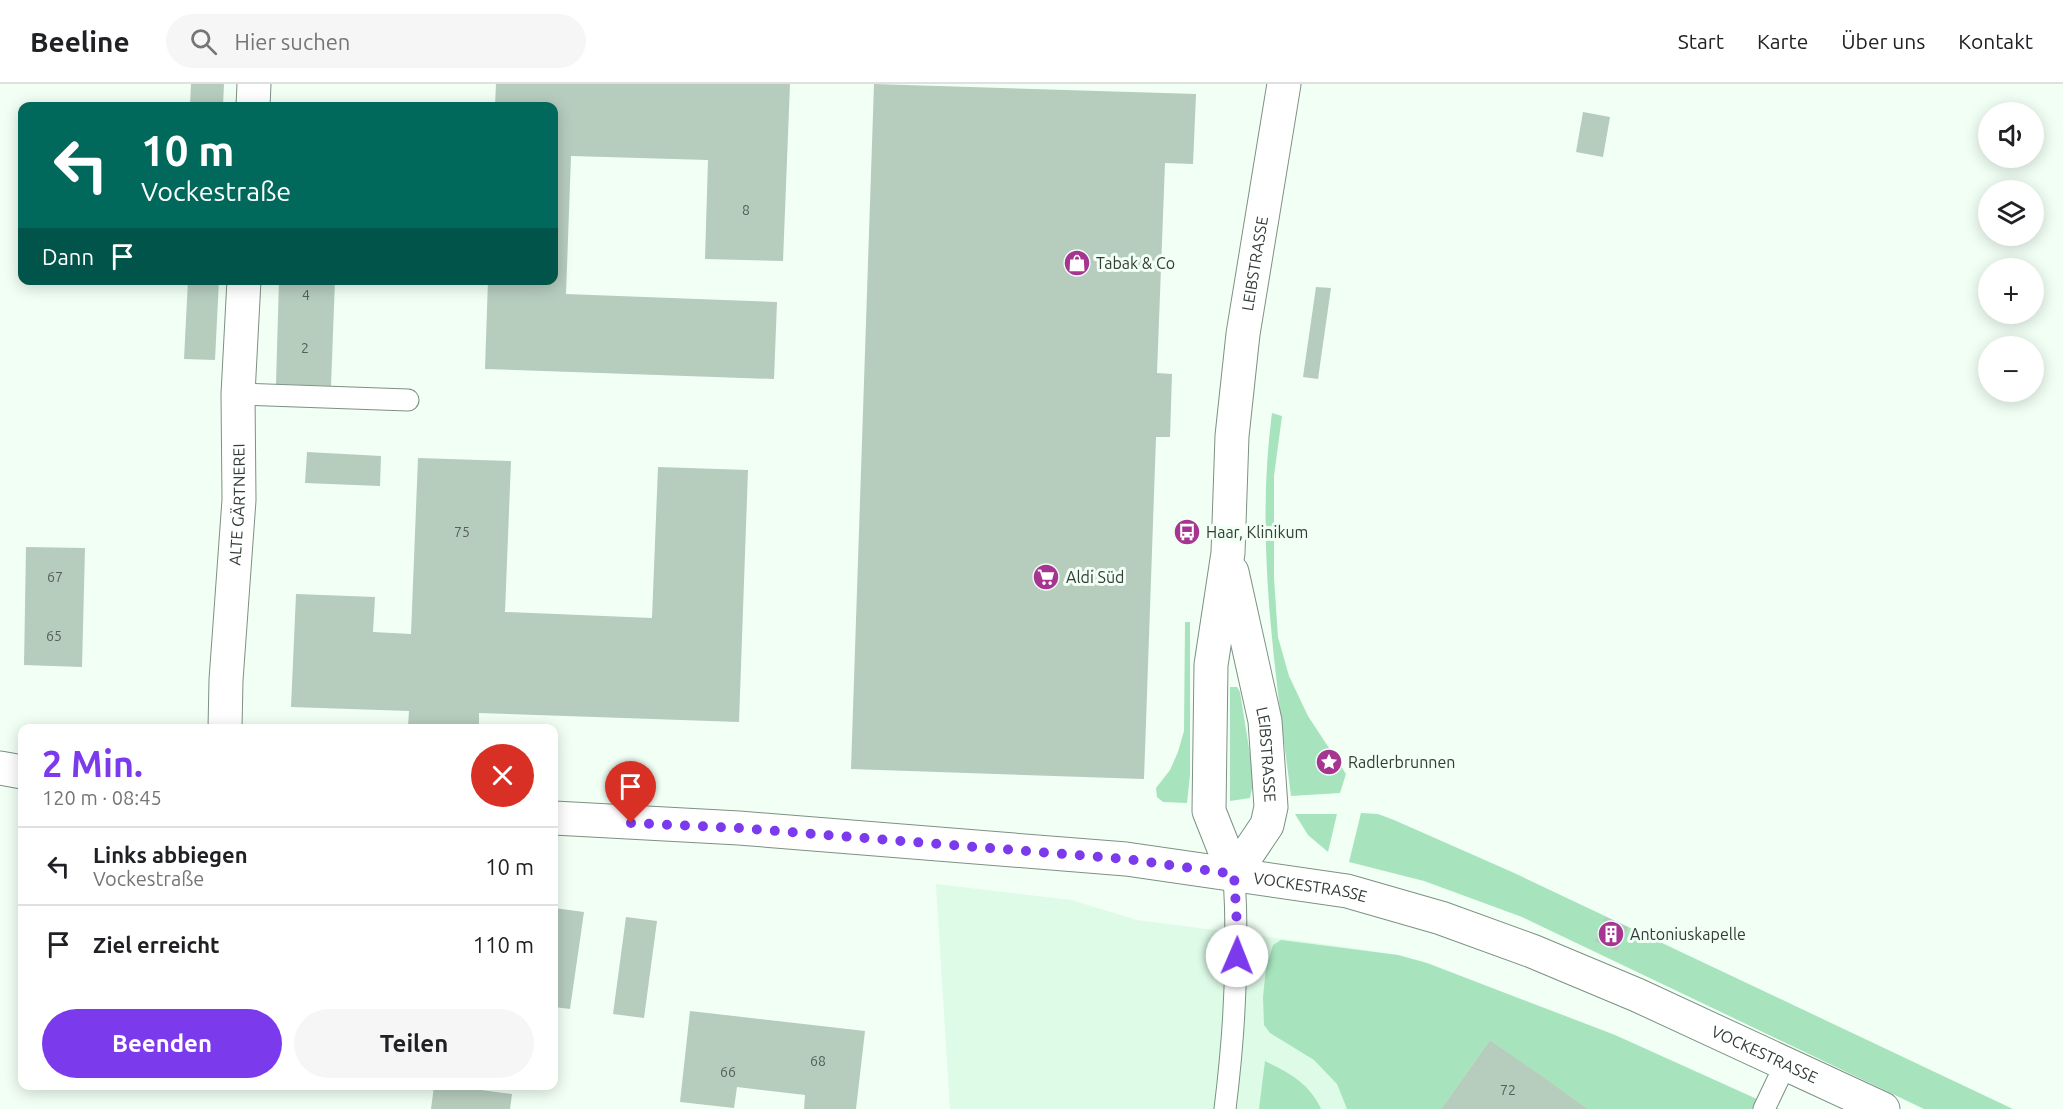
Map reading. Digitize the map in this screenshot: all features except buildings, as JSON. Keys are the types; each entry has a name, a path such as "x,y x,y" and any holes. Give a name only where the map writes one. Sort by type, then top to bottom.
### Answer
{"street":[{"path":"253,102 254,84"},
{"name":"LEIBSTRASSE","path":"1234,874 1209,811 1211,664 1228,553 1232,436 1242,345 1284,84"},
{"name":"ALTE GÄRTNEREI","path":"225,724 226,680 239,500 238,394 244,285"},
{"name":"LEIBSTRASSE","path":"1228,553 1265,722 1271,807 1267,825 1234,874"},
{"path":"0,768 18,771"},
{"name":"VOCKESTRASSE","path":"558,818 739,828 1126,859 1347,891 1441,918 1532,951 1638,995 1883,1109"}],"lane":[{"path":"238,394 408,400"},
{"path":"1225,1109 1235,1014 1237,926 1234,874"},
{"path":"1764,1109 1786,1063"}],"shaded area":[{"path":"936,884 1071,900 1137,920 1398,955 1427,963 1615,1035 1779,1109 950,1109"}],"green space":[{"path":"1272,413 1282,416 1274,476 1274,578 1278,637 1289,676 1308,716 1346,774 1340,793 1291,796 1273,653 1266,557 1267,461"},
{"path":"1185,622 1190,622 1190,775 1187,803 1163,802 1157,797 1156,788 1170,770 1184,731"},
{"path":"1230,687 1237,687 1240,692 1254,779 1250,798 1230,801"},
{"path":"1361,813 1378,814 1394,820 1512,872 2013,1109 1924,1109 1522,917 1424,881 1349,862"},
{"path":"1295,814 1337,814 1328,852 1308,835"},
{"path":"1281,940 1398,955 1427,963 1615,1035 1779,1109 1588,1109 1490,1040 1441,1109 1347,1109 1337,1084 1314,1060 1270,1033 1264,1025 1263,997 1266,968 1273,945"},
{"path":"1265,1061 1290,1075 1311,1092 1321,1109 1259,1109"}],"place":[{"name":"Tabak & Co","path":"1077,263"},
{"name":"Haar, Klinikum","path":"1187,532"},
{"name":"Aldi Süd","path":"1046,577"},
{"name":"Radlerbrunnen","path":"1329,762"},
{"name":"Antoniuskapelle","path":"1611,934"}],"route":[{"path":"631,823 739,828 1126,859 1234,874 1237,956"}]}
